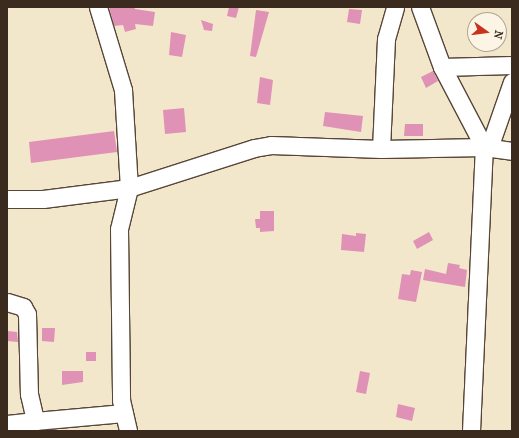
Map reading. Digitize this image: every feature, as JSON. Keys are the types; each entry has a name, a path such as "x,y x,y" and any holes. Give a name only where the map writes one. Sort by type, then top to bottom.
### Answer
{"street":[{"path":"98,7 123,90 128,188 120,229 121,400 128,431"},
{"path":"381,149 386,39 396,7"},
{"path":"420,7 442,67 486,147"},
{"path":"442,67 512,65"},
{"path":"471,431 486,147 512,82"},
{"path":"7,199 43,199 128,188 254,148 271,145 381,149 486,147 512,152"},
{"path":"7,302 23,307 27,314 29,394 35,421"},
{"path":"7,424 124,413"}],"building":[{"path":"109,7 134,7 135,9 155,12 153,26 135,24 136,29 125,32 123,25 114,26"},
{"path":"229,7 239,7 236,18 227,16"},
{"path":"349,9 362,10 360,24 347,22"},
{"path":"256,10 269,12 256,57 250,56"},
{"path":"201,20 213,24 212,31 204,30"},
{"path":"171,32 186,35 182,57 169,55"},
{"path":"433,71 438,81 426,88 421,77"},
{"path":"260,77 273,80 270,105 257,103"},
{"path":"184,108 186,132 165,134 163,110"},
{"path":"325,112 363,116 361,132 323,126"},
{"path":"405,124 423,124 423,136 404,136"},
{"path":"114,131 117,152 31,163 29,142"},
{"path":"260,211 274,211 274,231 260,232 260,228 256,228 255,219 260,219"},
{"path":"429,232 433,240 417,249 413,241"},
{"path":"356,233 366,234 364,252 341,250 342,234 356,236"},
{"path":"448,263 460,265 459,268 467,270 465,287 423,280 425,269 446,274"},
{"path":"411,270 422,272 416,302 398,299 402,274 410,275"},
{"path":"42,328 55,328 54,342 42,341"},
{"path":"7,331 17,332 18,342 7,341"},
{"path":"86,352 96,352 96,361 86,361"},
{"path":"62,371 83,371 83,382 62,385"},
{"path":"360,371 370,373 366,394 356,392"},
{"path":"398,404 415,408 412,421 396,417"}]}
